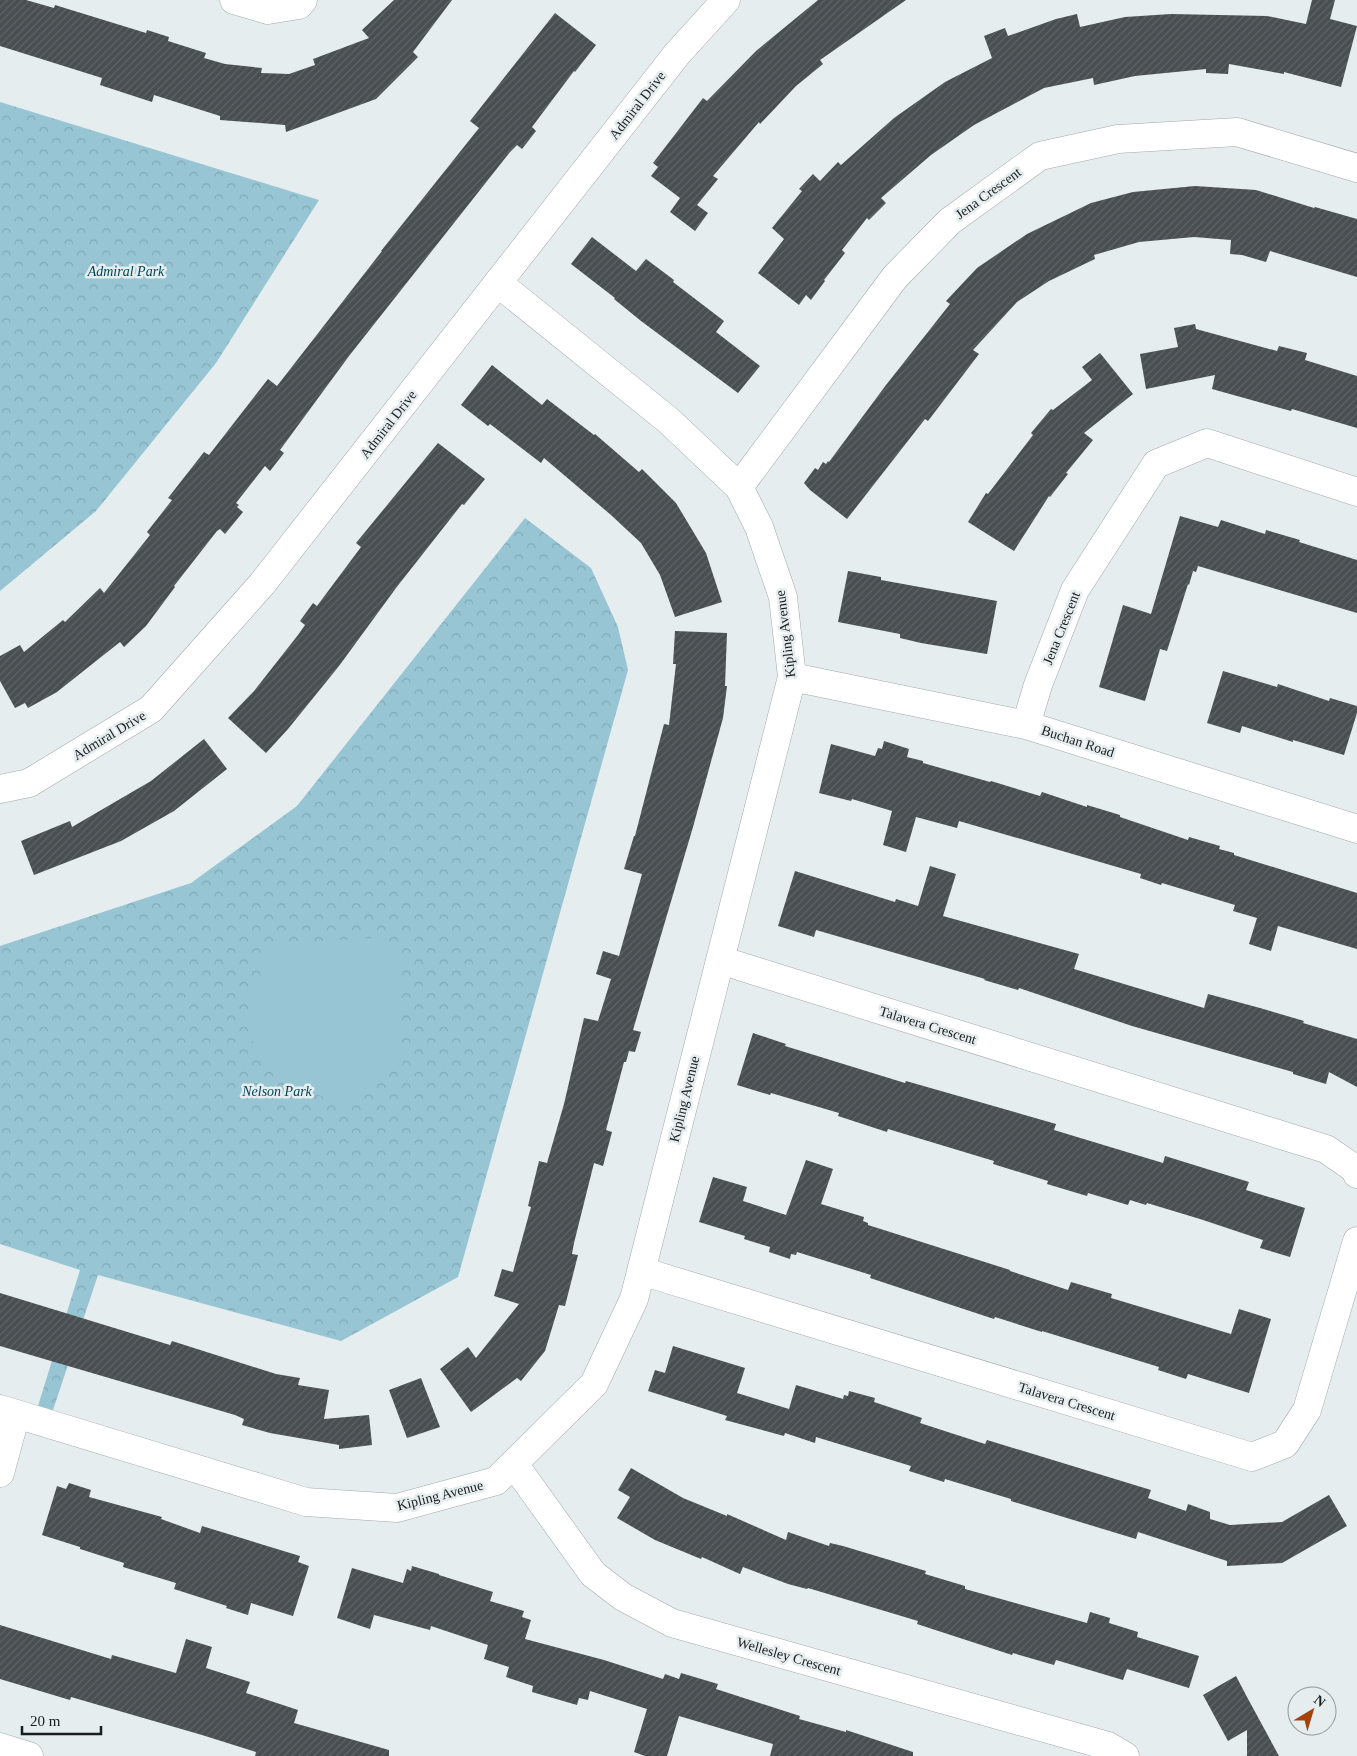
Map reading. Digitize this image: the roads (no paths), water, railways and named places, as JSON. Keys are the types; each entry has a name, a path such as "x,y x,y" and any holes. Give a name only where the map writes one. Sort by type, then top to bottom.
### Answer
{"street":[{"path":"234,0 268,10 299,5 303,0"},
{"name":"Admiral Drive","path":"0,789 29,782 151,709 262,584 676,54 726,0"},
{"name":"Jena Crescent","path":"739,487 895,276 950,220 1040,156 1118,139 1237,132 1357,168"},
{"name":"Kipling Avenue","path":"8,1412 306,1502 397,1508 496,1481 594,1384 634,1299 792,677 783,596 759,527 739,487 668,420 498,283"},
{"name":"Jena Crescent","path":"1026,725 1038,685 1075,590 1156,464 1207,443 1357,492"},
{"name":"Buchan Road","path":"792,677 1026,725 1357,830"},
{"name":"Talavera Crescent","path":"720,960 1326,1149 1355,1169 1357,1174"},
{"name":"Talavera Crescent","path":"641,1271 1252,1457 1285,1444 1307,1410 1357,1241"},
{"path":"0,1473 8,1412"},
{"name":"Wellesley Crescent","path":"514,1464 593,1574 623,1597 672,1623 1108,1746 1125,1756"},
{"path":"0,1747 29,1756"}],"park label":[{"name":"Admiral Park","path":"126,271"},
{"name":"Nelson Park","path":"277,1091"}]}
